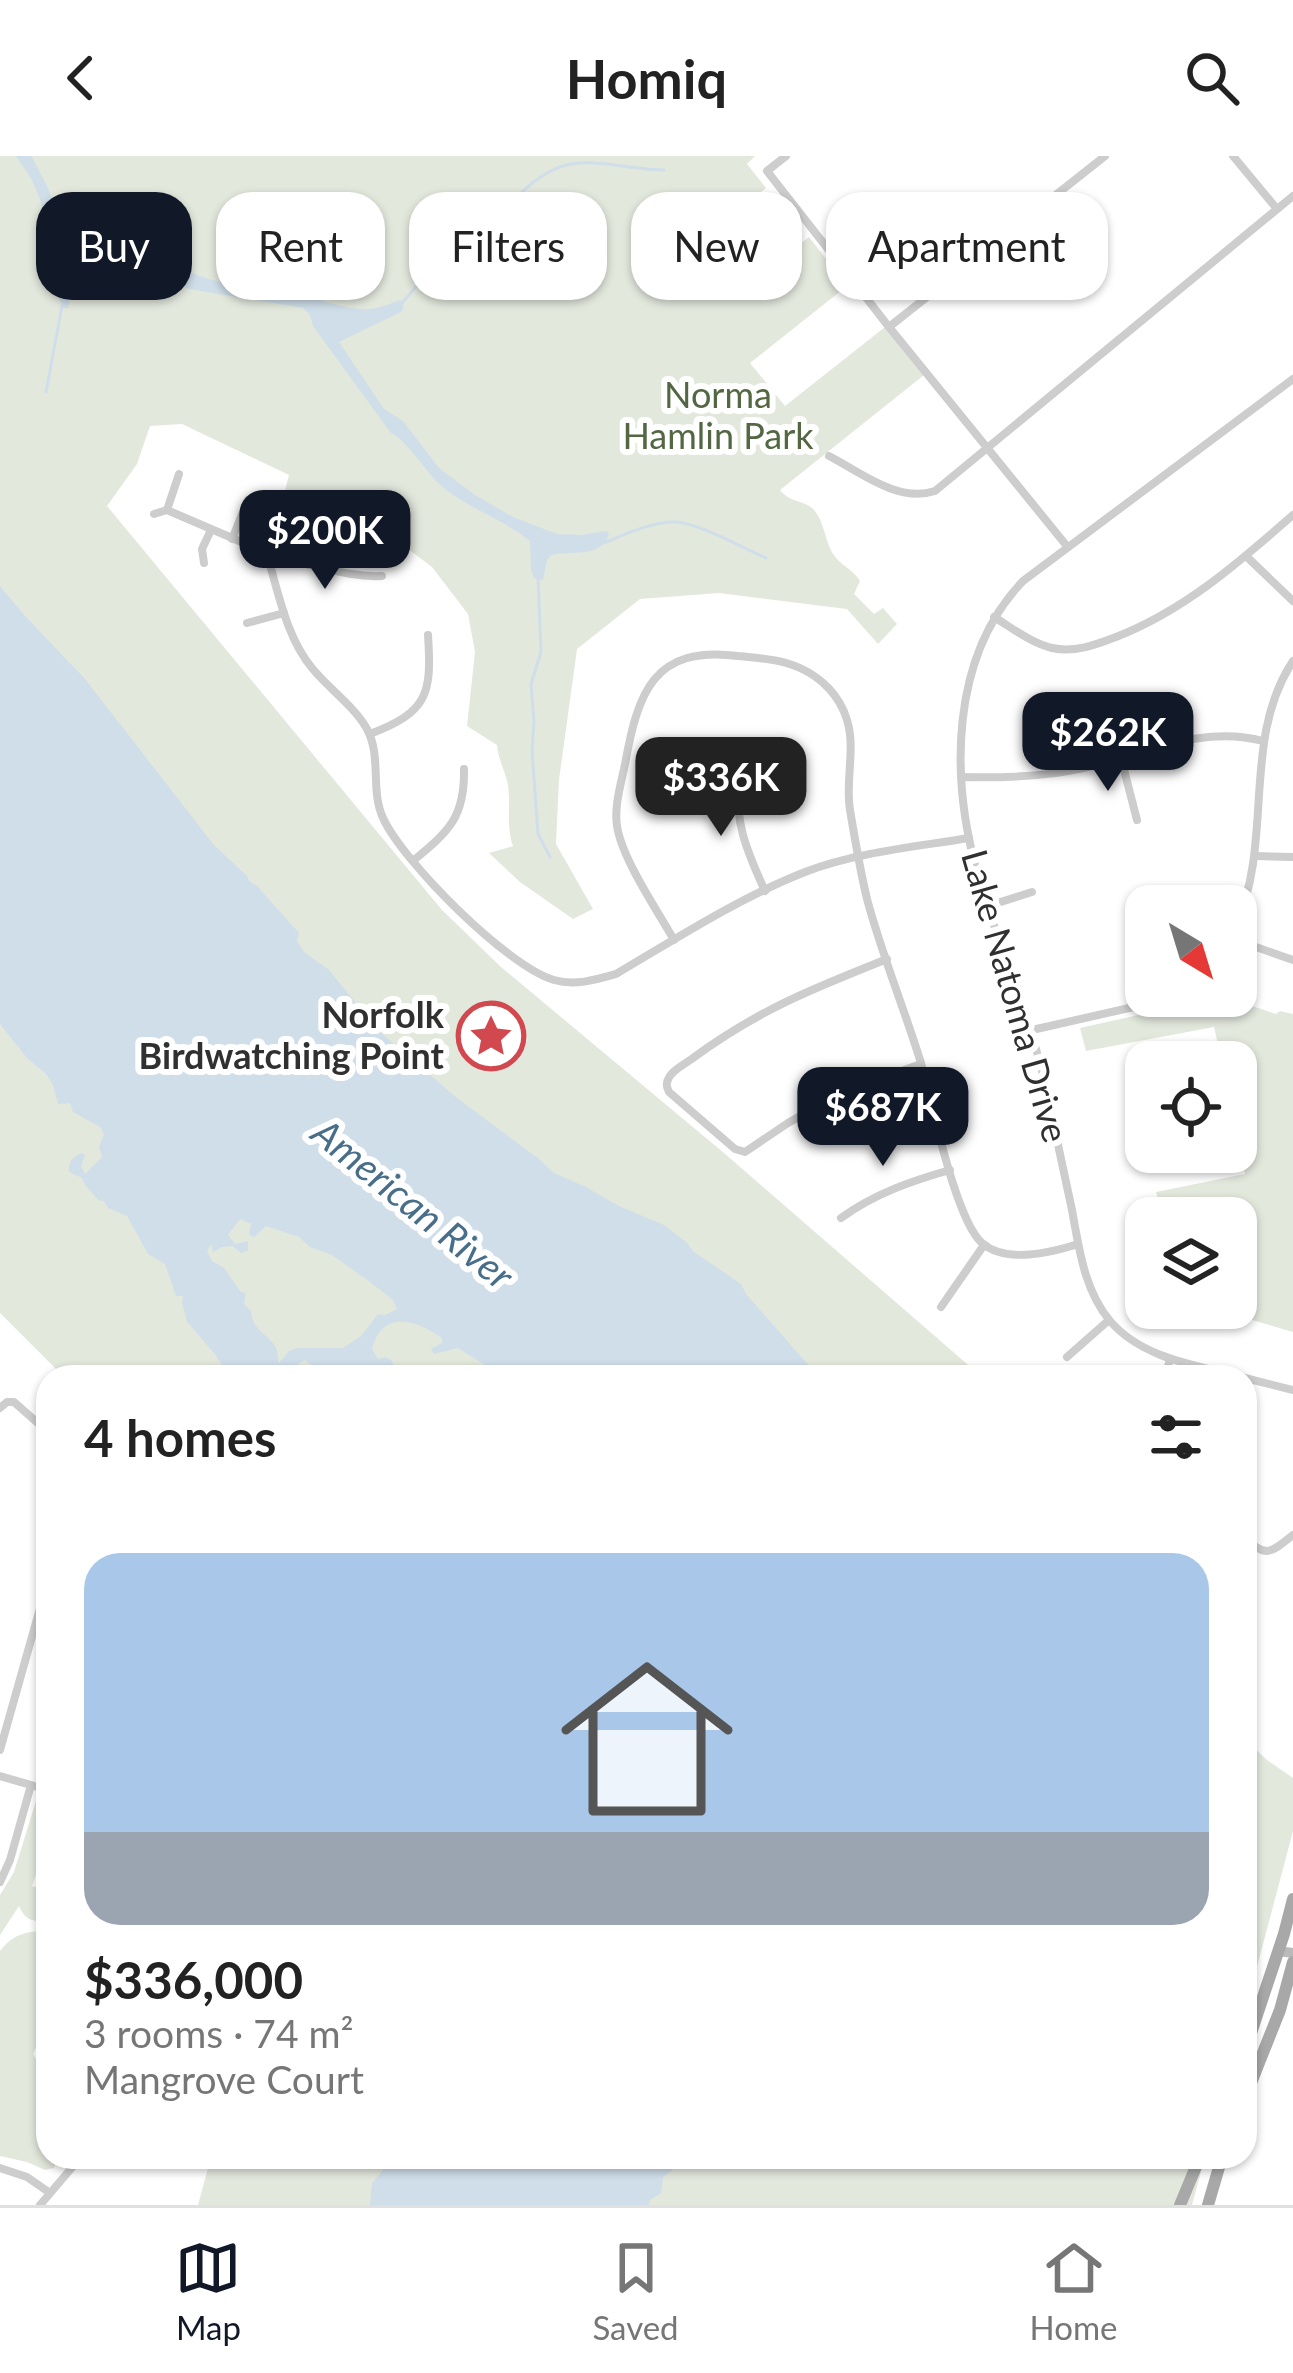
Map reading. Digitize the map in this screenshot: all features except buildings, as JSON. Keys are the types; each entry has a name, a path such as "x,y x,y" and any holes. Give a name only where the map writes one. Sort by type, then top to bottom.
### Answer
{"main road":[{"path":"1257,2068 1274,2025 1293,1899"},
{"path":"1257,2024 1288,1955"},
{"path":"1180,2205 1195,2169"},
{"path":"1208,2205 1218,2169"}],"street":[{"path":"786,156 767,171 1067,545"},
{"path":"889,327 1105,156"},
{"path":"1233,156 1276,209"},
{"path":"830,455 900,493 922,495 942,487 1293,196"},
{"name":"Lake Natoma Drive","path":"1109,1320 1093,1295 1078,1244 1032,1030 969,838 962,777 966,692 975,657 994,617 1023,581 1293,380"},
{"path":"167,510 179,474"},
{"path":"232,539 248,500"},
{"path":"154,514 167,510 268,558 357,577 382,576"},
{"path":"994,617 1036,643 1065,650 1121,635 1178,607 1219,579 1293,515"},
{"path":"204,562 202,549 211,530"},
{"path":"1246,556 1293,601"},
{"path":"268,558 284,613 308,664 370,734 381,814 449,903 530,971 557,982 578,983 616,974 807,872 858,857 969,838"},
{"path":"247,623 284,613"},
{"path":"370,734 401,722 423,697 429,678 428,634"},
{"path":"674,940 624,850 616,818 636,708 649,685 676,663 710,653 795,665 824,682 849,728 848,802 872,916 967,1222 984,1245 1010,1255 1078,1244"},
{"path":"1249,885 1269,712 1293,661"},
{"path":"962,777 1066,772 1206,736 1264,741"},
{"path":"1121,758 1137,820"},
{"path":"414,860 453,824 464,792 464,769"},
{"path":"737,773 736,812 765,891"},
{"path":"1256,856 1293,857"},
{"path":"988,906 1032,892"},
{"path":"1257,950 1293,960"},
{"path":"887,959 759,1014 669,1076 667,1087 742,1152 840,1094 921,1064"},
{"path":"1032,1030 1125,1006"},
{"path":"841,1218 874,1197 950,1170"},
{"path":"941,1307 984,1245"},
{"path":"1066,1357 1109,1320 1129,1339 1195,1365"},
{"path":"1168,1365 1170,1359"},
{"path":"1257,1380 1293,1390"},
{"path":"0,1408 14,1402 36,1421"},
{"path":"1257,1550 1275,1549 1293,1535"},
{"path":"0,1750 36,1622"},
{"path":"0,1776 36,1786"},
{"path":"0,1882 31,1785"},
{"path":"0,2168 50,2192"},
{"path":"40,2205 71,2169"}],"green space":[{"name":"Norma Hamlin Park","path":"0,156 755,156 747,164 766,188 761,192 631,192 631,300 802,300 802,242 809,237 826,259 829,300 750,363 785,406 885,327 924,375 780,490 817,514 833,554 860,581 854,594 874,614 883,608 897,624 878,644 847,609 719,593 640,599 577,649 559,780 556,844 593,909 573,919 520,882 489,853 513,846 508,785 497,745 467,726 475,652 468,614 432,567 384,531 282,502 289,475 182,424 150,426 137,464 107,506 442,910 501,967 968,1365 52,1365 0,1313"},
{"path":"1257,1008 1293,1014 1293,1332 1257,1321 1257,1197 1157,1197 1156,1192 1257,1173 1257,1041 1217,1041 1214,1027 1086,1051 1080,1028 1130,1017 1257,1017"},
{"path":"1257,1750 1293,1778 1293,1831 1257,1967"},
{"path":"36,1801 32,1886 36,1887 36,1921 19,1906 0,1935 0,1895 14,1872"},
{"path":"36,1932 36,2166 0,2156 0,1951 9,1941"},
{"path":"208,2169 1202,2169 1192,2205 198,2205"}],"water":[{"path":"16,156 31,156 49,192 37,192"},
{"path":"192,272 216,281 216,294 192,290"},
{"path":"255,300 320,300 373,309 400,300 401,312 339,342 384,409 403,421 439,468 475,495 557,534 607,531 604,543 592,551 551,555 543,580 534,578 530,541 438,482 390,432 303,308"},
{"name":"American River","path":"0,586 85,679 214,845 299,933 297,941 305,953 328,969 379,1031 554,1173 664,1225 741,1284 808,1365 485,1365 458,1348 434,1354 431,1349 442,1338 422,1326 401,1322 384,1328 372,1349 378,1359 386,1357 393,1365 312,1365 305,1360 298,1365 222,1365 187,1322 183,1296 176,1296 165,1264 148,1254 127,1216 108,1208 82,1178 69,1172 70,1162 79,1154 85,1155 81,1166 85,1174 102,1157 99,1147 104,1134 73,1112 70,1103 58,1104 46,1074 0,1024","holes":["240,1219 251,1224 249,1235 254,1237 266,1226 299,1237 332,1255 393,1300 397,1309 378,1314 361,1336 343,1348 298,1348 279,1363 275,1346 244,1304 246,1293 207,1251 211,1244 213,1252 233,1246 241,1253 248,1251 248,1241 235,1244 228,1235"]},
{"path":"384,2169 672,2170 663,2177 661,2193 649,2205 370,2205 372,2183"}],"waterway":[{"path":"401,304 433,270 551,171 587,163 664,170"},
{"path":"46,392 62,306"},
{"path":"604,543 649,526 677,522 766,558"},
{"path":"538,577 541,652 531,684 532,751 538,834 550,857"}],"place":[{"name":"Norfolk Birdwatching Point","path":"491,1036"}]}
